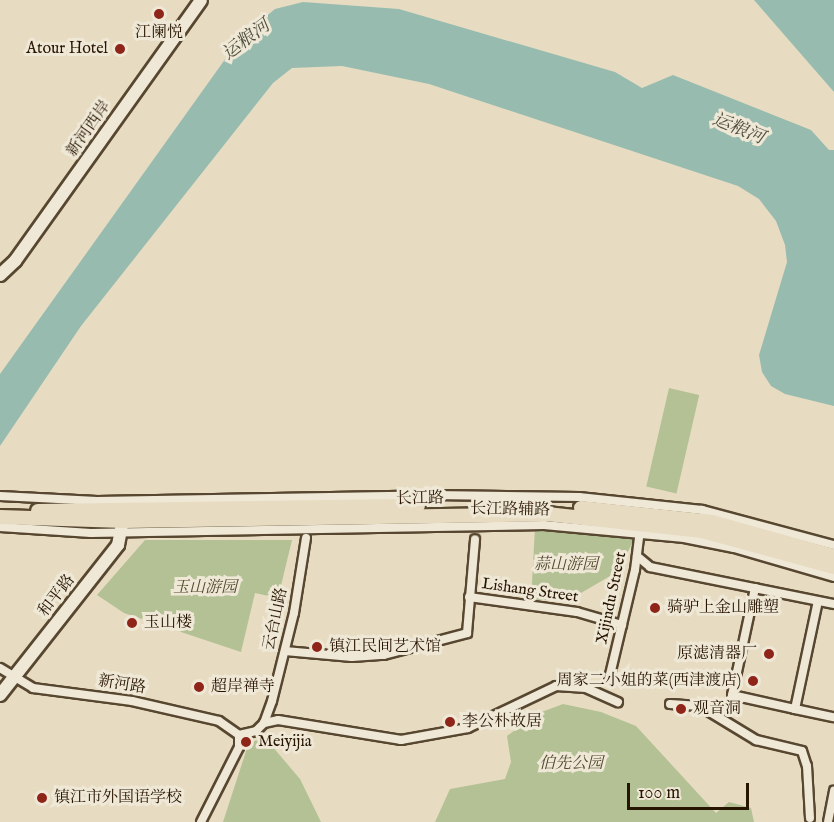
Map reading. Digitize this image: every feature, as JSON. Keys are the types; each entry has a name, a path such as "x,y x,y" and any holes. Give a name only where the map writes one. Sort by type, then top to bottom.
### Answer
{"main road":[{"name":"长江路","path":"0,508 124,521 432,506 630,510 712,522 834,556"},
{"name":"长江路","path":"0,517 124,521 492,514 723,535 834,567"}],"street":[{"name":"新河西岸","path":"0,275 15,261 201,0"},
{"name":"长江路辅路","path":"0,496 97,501 444,495 579,497 702,510 834,544"},
{"path":"0,527 44,532 124,521"},
{"name":"和平路","path":"0,695 118,545 124,521"},
{"path":"640,528 734,548 834,577"},
{"name":"Xijindu Street","path":"609,679 637,556 640,528"},
{"name":"云台山路","path":"264,723 285,651 306,538"},
{"path":"285,651 352,657 409,650 467,633 475,539"},
{"path":"637,556 650,567 834,604"},
{"path":"755,588 732,695 834,717"},
{"name":"Lishang Street","path":"469,597 577,612 622,625"},
{"path":"795,709 818,601"},
{"name":"新河路","path":"0,668 33,688 132,701 219,721 239,735"},
{"path":"201,822 239,747 239,735 256,731 264,723 278,720 401,740 468,728 556,686 586,688 618,702"},
{"path":"670,704 700,706 756,740 802,752 807,766 810,818"},
{"path":"828,822 834,791"}],"green space":[{"path":"669,388 699,395 676,493 646,486"},
{"name":"蒜山游园","path":"535,528 635,538 617,572 569,600 531,600"},
{"name":"玉山游园","path":"145,540 292,540 278,598 255,593 241,652 124,613 97,595"},
{"name":"伯先公园","path":"563,704 601,712 636,726 716,813 729,802 751,808 754,822 435,822 450,789 505,779 511,762 507,736 539,713"},
{"path":"266,739 300,779 321,822 223,822 249,742"}],"water":[{"path":"754,0 834,0 834,92"},
{"name":"运粮河","path":"303,2 399,9 615,72 642,88 673,75 811,130 829,150 834,150 834,406 785,394 771,386 762,372 759,355 787,262 785,245 776,221 759,199 738,186 429,84 342,66 292,68 273,83 81,326 0,446 0,374 241,37 275,9"}],"place":[{"name":"江阑悦","path":"159,14"},
{"name":"Atour Hotel","path":"120,49"},
{"name":"骑驴上金山雕塑","path":"655,608"},
{"name":"玉山楼","path":"132,623"},
{"name":"镇江民间艺术馆","path":"317,647"},
{"name":"原滤清器厂","path":"769,654"},
{"name":"周家二小姐的菜(西津渡店)","path":"753,681"},
{"name":"超岸禅寺","path":"199,687"},
{"name":"观音洞","path":"681,709"},
{"name":"李公朴故居","path":"450,722"},
{"name":"Meiyijia","path":"246,742"},
{"name":"镇江市外国语学校","path":"42,798"}]}
